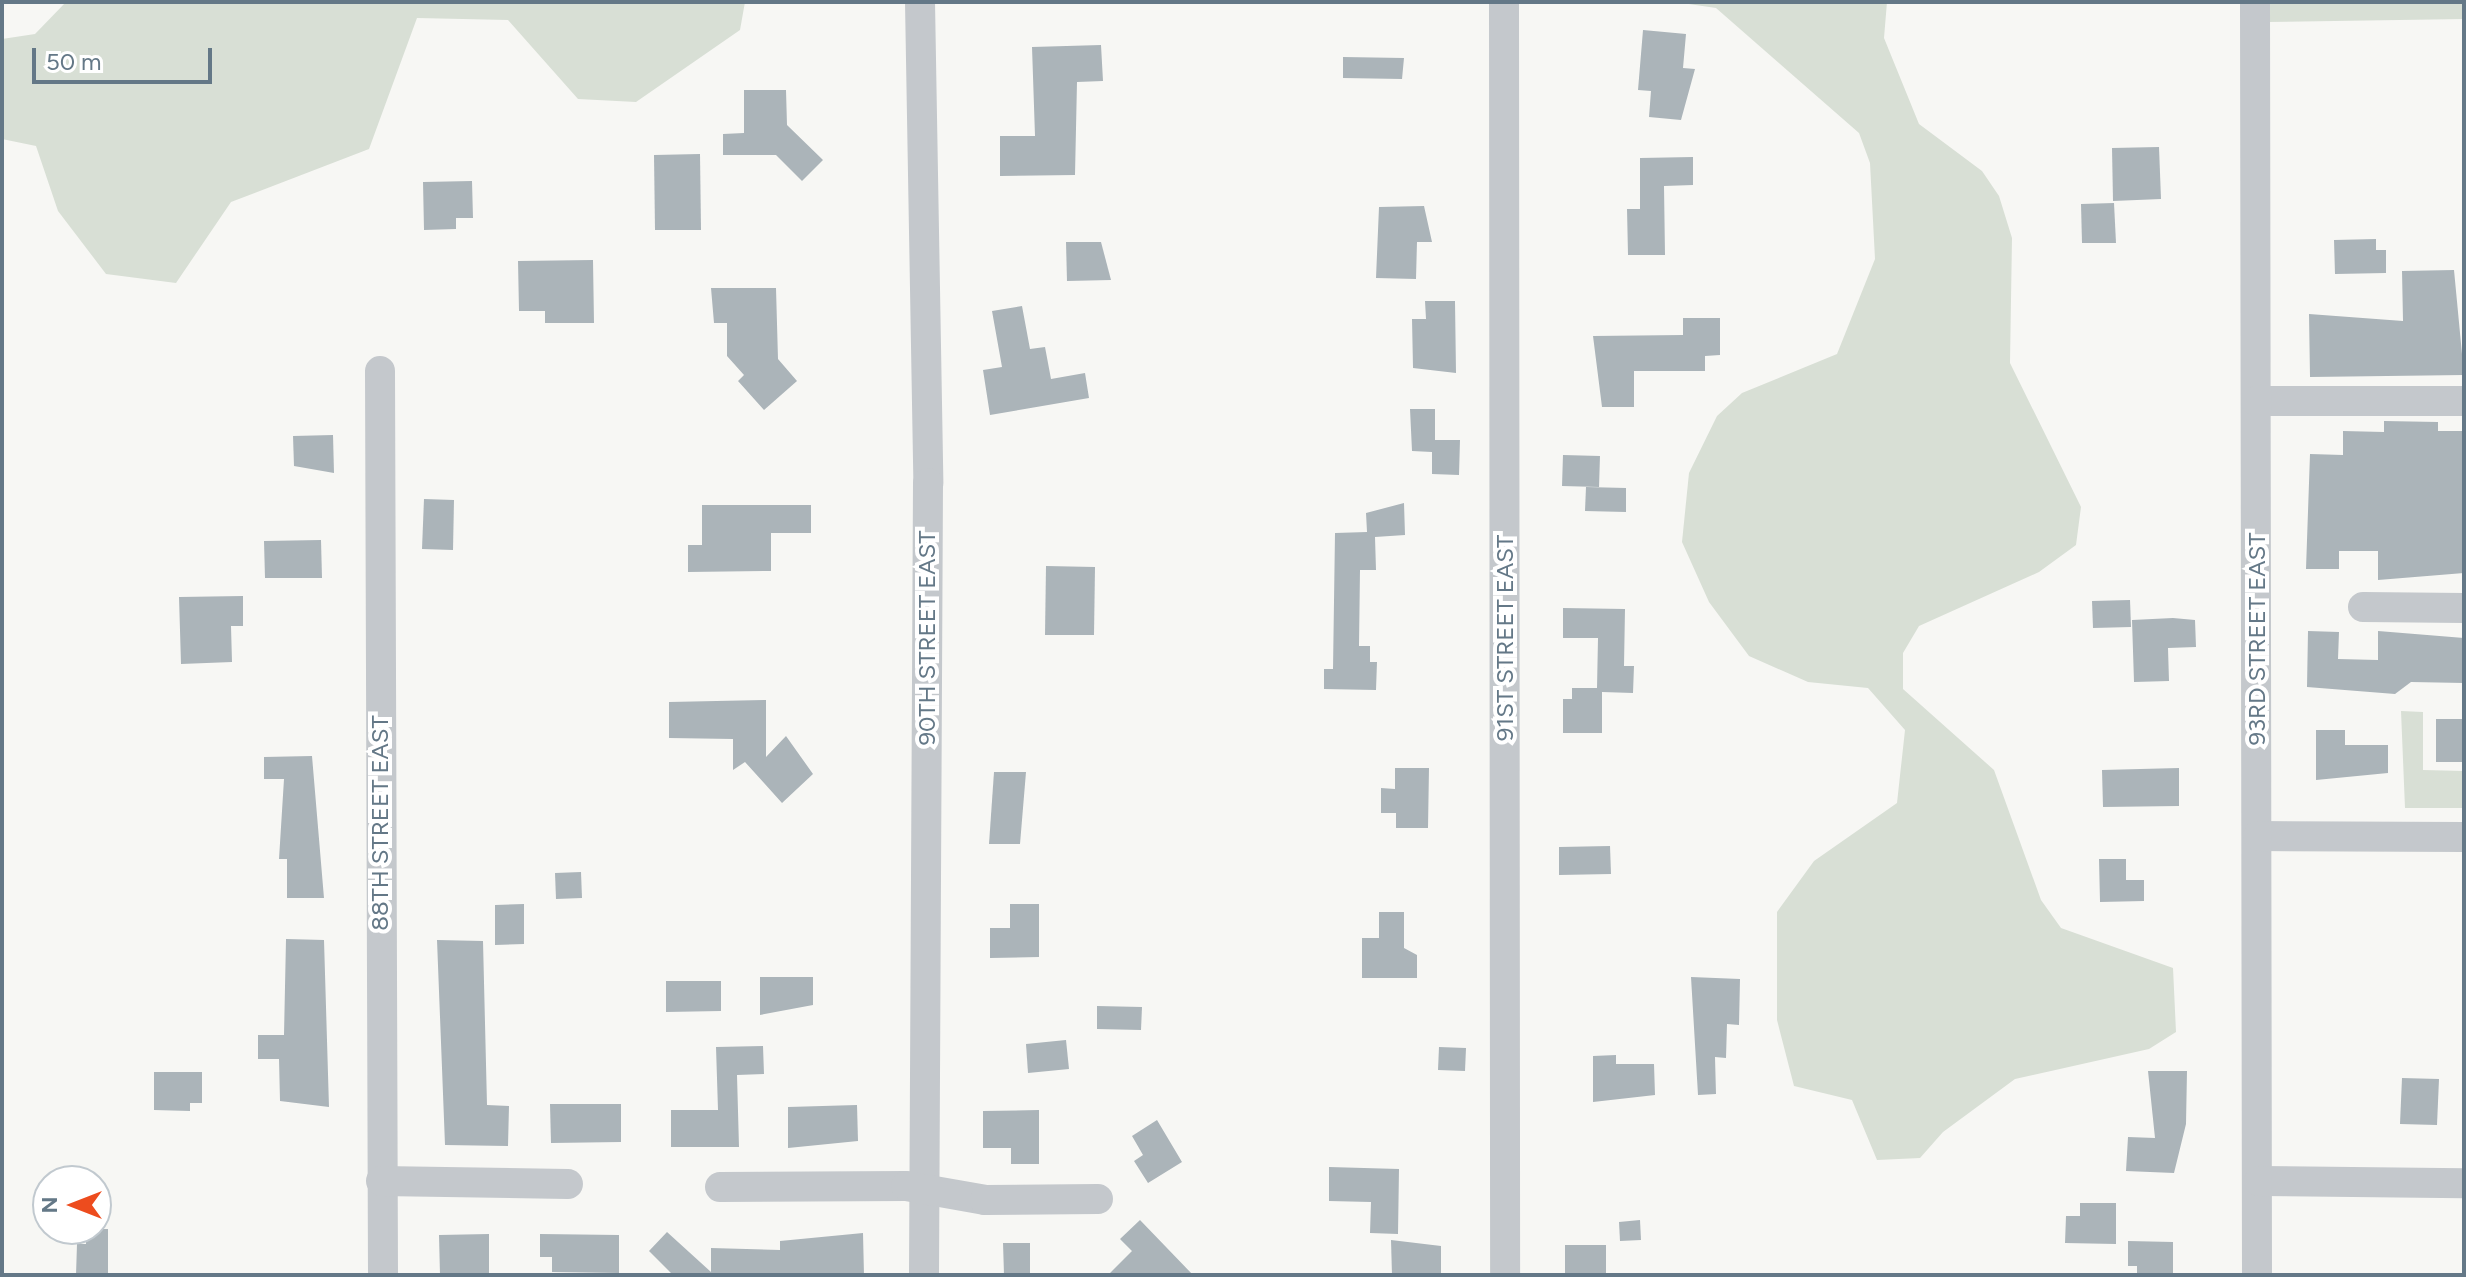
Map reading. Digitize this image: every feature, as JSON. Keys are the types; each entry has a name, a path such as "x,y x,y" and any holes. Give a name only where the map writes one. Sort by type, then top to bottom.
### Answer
{"street":[{"name":"90TH STREET EAST","path":"920,2 928,483 924,1275"},
{"name":"91ST STREET EAST","path":"1504,2 1505,1275"},
{"name":"93RD STREET EAST","path":"2255,2 2257,1275"},
{"name":"88TH STREET EAST","path":"380,371 383,1275"},
{"path":"2256,401 2464,401"},
{"path":"2363,607 2464,608"},
{"path":"2258,836 2464,837"},
{"path":"381,1181 568,1184"},
{"path":"2259,1181 2464,1183"},
{"path":"720,1187 906,1186 924,1192 1098,1199"}],"shaded area":[{"path":"66,2 745,2 740,30 636,102 578,99 508,20 417,18 369,149 231,202 176,283 106,274 58,211 36,146 2,139 2,39 35,34"},
{"path":"1675,2 1887,2 1884,38 1919,124 1982,171 1999,196 2012,238 2010,363 2081,507 2076,545 2039,572 1919,626 1903,653 1903,689 1994,770 2041,900 2061,928 2173,968 2176,1032 2149,1049 2015,1079 1943,1132 1920,1158 1877,1160 1852,1100 1794,1086 1777,1020 1777,912 1814,861 1897,803 1905,730 1868,688 1808,682 1749,656 1709,602 1682,542 1689,473 1717,416 1742,393 1837,354 1875,259 1870,163 1859,133 1716,8"},
{"path":"2269,2 2464,2 2464,19 2268,22"},
{"path":"2401,711 2423,712 2423,770 2464,771 2464,808 2405,808"}],"building":[{"path":"1643,30 1686,34 1683,68 1695,69 1681,120 1649,117 1651,91 1638,90"},
{"path":"1101,45 1103,81 1077,82 1075,175 1000,176 1000,136 1035,136 1032,47"},
{"path":"1343,57 1404,58 1402,79 1343,78"},
{"path":"744,90 786,90 787,125 823,160 802,181 776,155 723,155 723,134 744,133"},
{"path":"2159,147 2161,199 2113,201 2112,148"},
{"path":"700,154 701,230 655,230 654,155"},
{"path":"1693,157 1693,185 1664,186 1665,255 1628,255 1627,209 1640,209 1640,158"},
{"path":"472,181 473,218 456,218 456,229 424,230 423,182"},
{"path":"2114,203 2116,243 2082,243 2081,204"},
{"path":"1424,206 1432,242 1417,242 1416,279 1376,278 1379,207"},
{"path":"2376,239 2376,250 2386,250 2386,273 2335,274 2334,240"},
{"path":"1066,242 1101,242 1111,280 1067,281"},
{"path":"593,260 594,323 545,323 545,311 519,311 518,261"},
{"path":"2454,270 2464,375 2310,377 2309,314 2403,321 2402,271"},
{"path":"711,288 776,288 778,359 797,381 764,410 738,381 744,375 727,356 727,323 714,323"},
{"path":"1425,301 1455,301 1456,373 1413,368 1412,319 1426,319"},
{"path":"1022,306 1030,349 1045,347 1051,379 1085,373 1089,398 990,415 983,370 1002,367 992,311"},
{"path":"1683,318 1720,318 1720,355 1705,356 1705,371 1634,371 1634,407 1602,407 1593,336 1683,335"},
{"path":"1410,409 1435,409 1435,440 1460,440 1459,475 1432,474 1432,452 1412,451"},
{"path":"2384,421 2438,422 2438,431 2464,431 2464,573 2378,580 2378,551 2339,551 2339,569 2306,569 2310,454 2343,455 2343,431 2384,432"},
{"path":"333,435 334,473 294,466 293,436"},
{"path":"1563,455 1600,456 1599,487 1562,486"},
{"path":"1586,487 1626,488 1626,512 1585,511"},
{"path":"424,499 454,500 453,550 422,549"},
{"path":"1404,503 1405,535 1375,537 1376,570 1360,570 1359,646 1370,646 1370,662 1377,662 1376,690 1324,689 1324,669 1333,669 1335,533 1367,532 1366,513"},
{"path":"702,505 811,505 811,533 771,533 771,571 688,572 688,545 702,545"},
{"path":"321,540 322,578 265,578 264,541"},
{"path":"1046,566 1095,567 1094,635 1045,635"},
{"path":"243,596 243,626 231,626 232,662 181,664 179,597"},
{"path":"2130,600 2131,627 2093,628 2092,601"},
{"path":"1563,608 1625,609 1624,666 1634,666 1633,693 1602,692 1602,733 1563,733 1563,699 1572,699 1572,688 1597,688 1598,638 1563,638"},
{"path":"2132,620 2195,620 2196,647 2168,648 2169,681 2134,682"},
{"path":"2308,631 2339,632 2338,659 2378,660 2378,631 2464,638 2464,683 2411,682 2395,694 2307,687"},
{"path":"766,700 766,757 786,736 813,774 782,803 745,762 733,770 733,739 669,738 669,702"},
{"path":"2436,719 2464,719 2464,762 2436,762"},
{"path":"2316,730 2345,730 2345,745 2388,745 2388,773 2316,780"},
{"path":"312,756 324,898 287,898 287,859 279,859 284,779 264,779 264,757"},
{"path":"1395,768 1429,768 1428,828 1396,828 1396,813 1381,813 1381,788 1395,789"},
{"path":"2179,768 2179,806 2103,807 2102,770"},
{"path":"994,772 1026,772 1020,844 989,844"},
{"path":"1610,846 1611,874 1559,875 1559,847"},
{"path":"2099,859 2126,859 2126,880 2144,880 2144,901 2100,902"},
{"path":"581,872 582,898 556,899 555,873"},
{"path":"524,904 524,944 495,945 495,905"},
{"path":"1010,904 1039,904 1039,957 990,958 990,928 1010,928"},
{"path":"1379,912 1404,912 1404,948 1417,955 1417,978 1362,978 1362,938 1379,938"},
{"path":"286,939 324,940 329,1107 280,1101 279,1059 258,1059 258,1035 284,1035"},
{"path":"437,940 483,941 487,1105 509,1106 508,1146 445,1145"},
{"path":"760,977 813,977 813,1005 760,1015"},
{"path":"1691,977 1740,979 1739,1025 1727,1024 1726,1058 1715,1057 1716,1094 1698,1095"},
{"path":"666,981 721,981 721,1011 666,1012"},
{"path":"1097,1006 1142,1007 1141,1030 1097,1029"},
{"path":"1066,1040 1069,1069 1028,1073 1026,1044"},
{"path":"763,1046 764,1074 737,1075 739,1147 671,1147 671,1110 718,1110 716,1047"},
{"path":"1439,1047 1466,1048 1465,1071 1438,1070"},
{"path":"1616,1055 1616,1064 1654,1064 1655,1095 1593,1102 1593,1056"},
{"path":"2148,1071 2187,1071 2186,1124 2174,1173 2126,1171 2128,1137 2155,1138"},
{"path":"154,1072 202,1072 202,1103 190,1103 190,1111 154,1110"},
{"path":"2402,1078 2439,1079 2437,1125 2400,1124"},
{"path":"550,1104 621,1104 621,1142 551,1143"},
{"path":"857,1105 858,1141 788,1148 788,1107"},
{"path":"1039,1110 1039,1164 1011,1164 1011,1148 983,1148 983,1111"},
{"path":"1157,1120 1182,1162 1148,1183 1134,1161 1143,1155 1132,1136"},
{"path":"1329,1167 1399,1169 1398,1234 1370,1233 1371,1202 1329,1201"},
{"path":"2080,1203 2116,1203 2116,1244 2065,1243 2066,1216 2080,1216"},
{"path":"1140,1220 1193,1275 1108,1275 1132,1251 1120,1239"},
{"path":"1640,1220 1641,1240 1620,1241 1619,1222"},
{"path":"667,1232 711,1272 711,1248 780,1250 780,1241 863,1233 864,1275 673,1275 649,1251"},
{"path":"489,1234 489,1275 440,1275 439,1235"},
{"path":"540,1234 619,1235 619,1273 552,1272 552,1257 540,1257"},
{"path":"1391,1240 1441,1246 1441,1275 1392,1275"},
{"path":"2128,1241 2173,1242 2173,1275 2137,1275 2137,1266 2128,1266"},
{"path":"1003,1243 1030,1243 1030,1275 1004,1275"},
{"path":"77,1245 108,1245 108,1275 76,1275"},
{"path":"1565,1245 1606,1245 1606,1275 1565,1275"}]}
